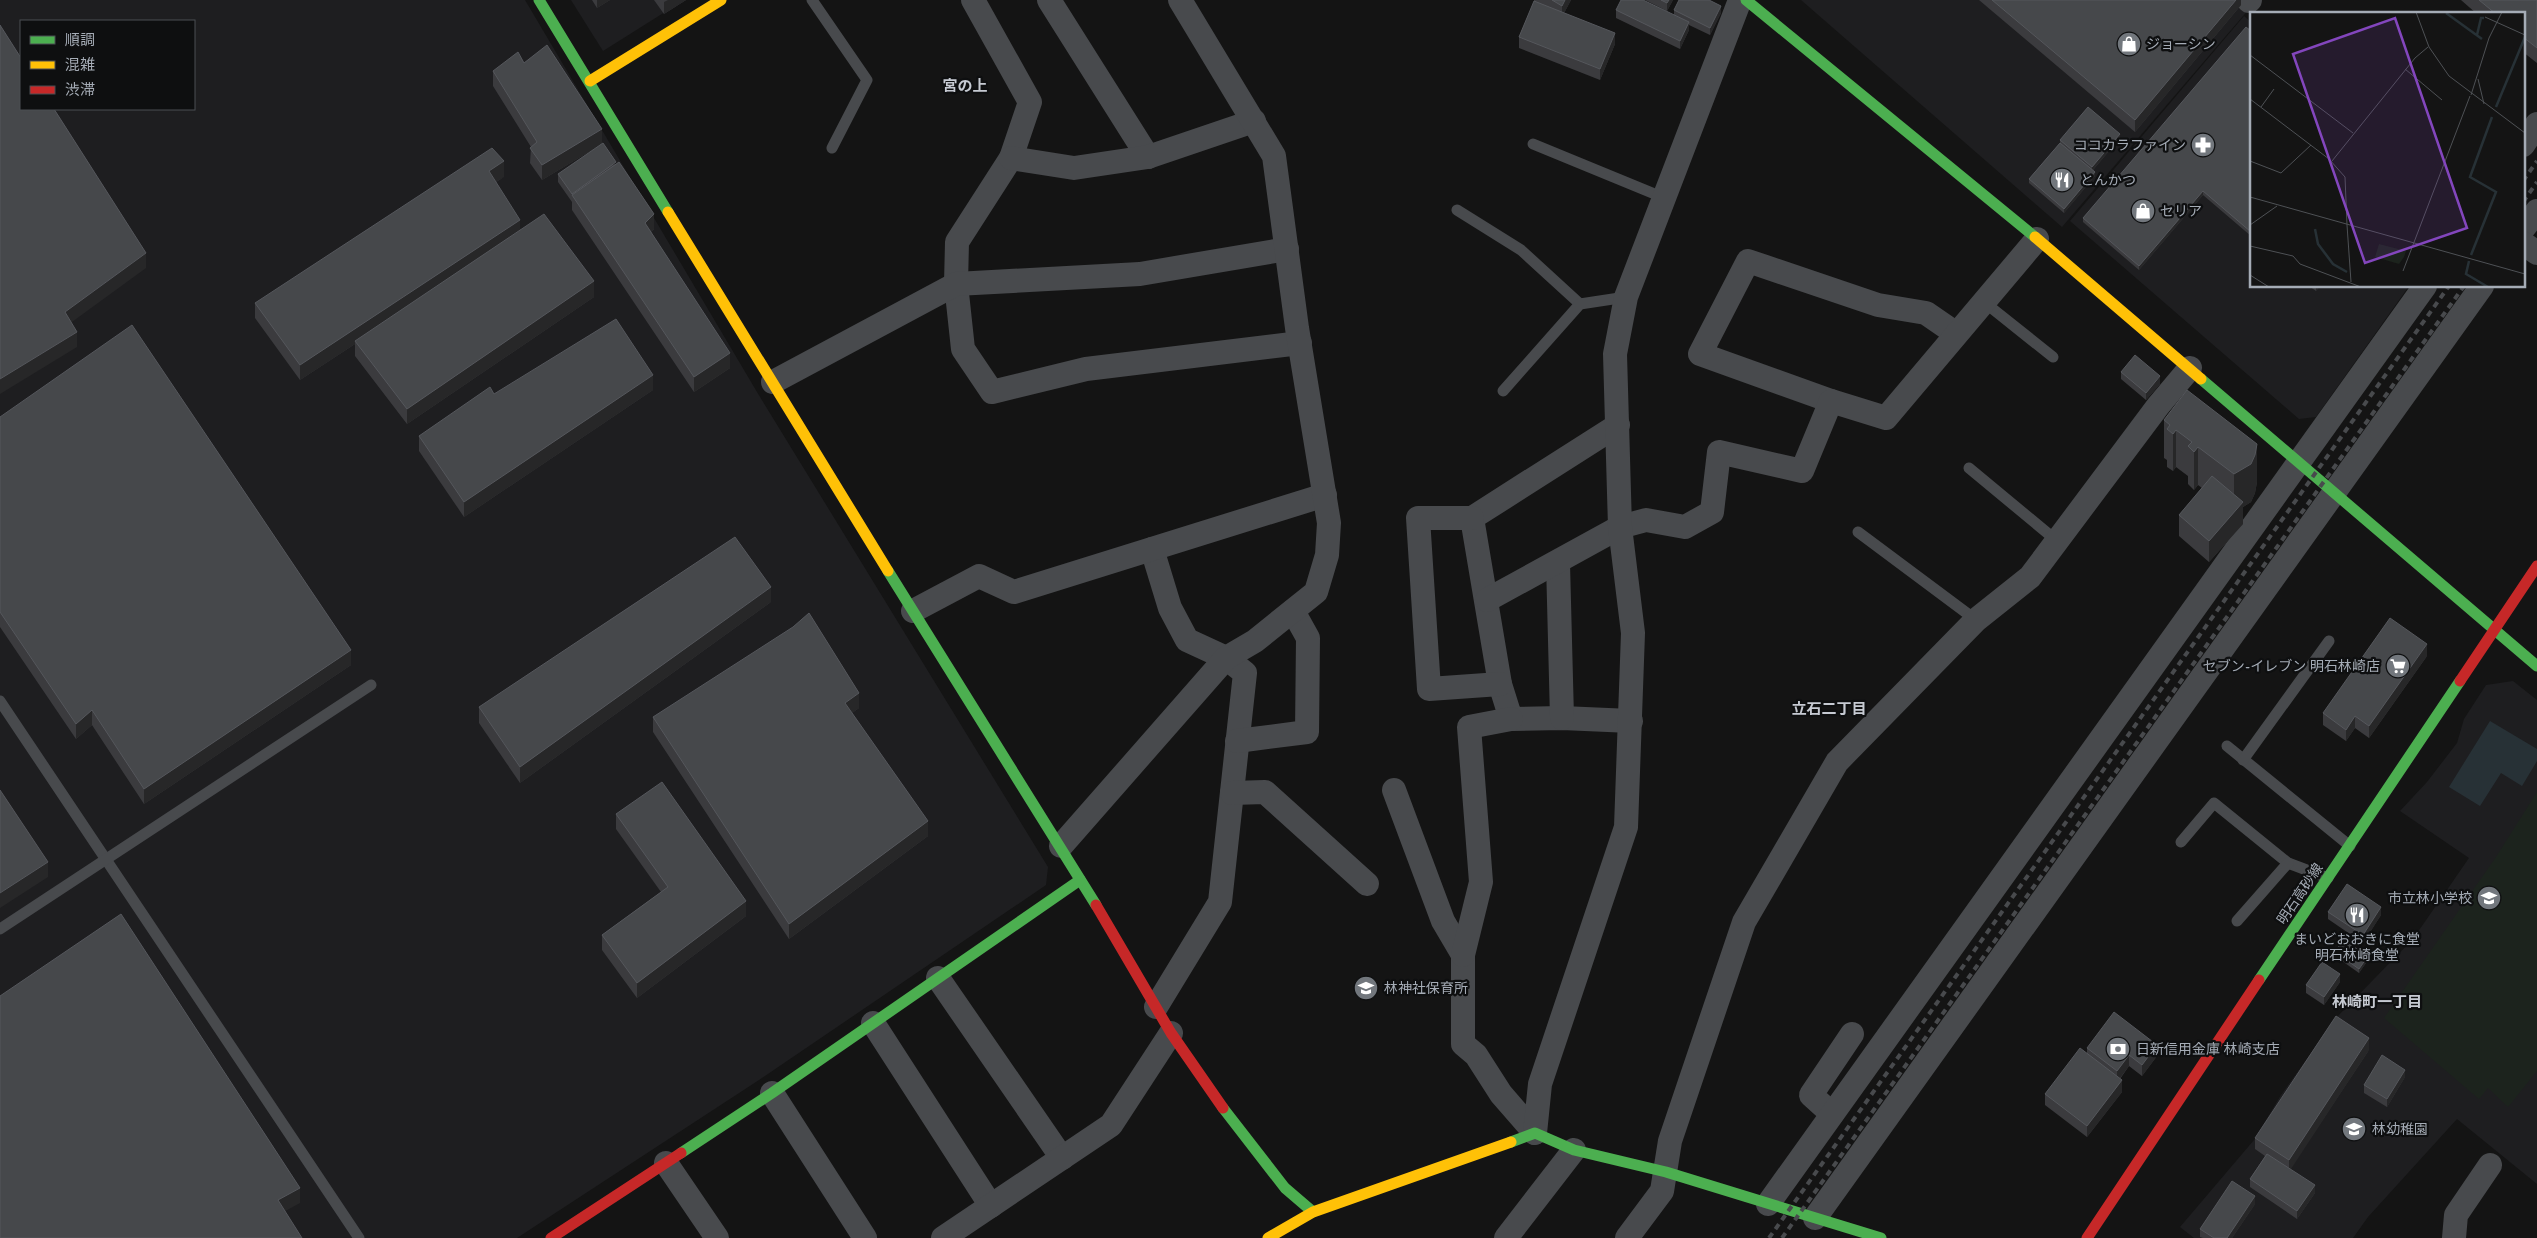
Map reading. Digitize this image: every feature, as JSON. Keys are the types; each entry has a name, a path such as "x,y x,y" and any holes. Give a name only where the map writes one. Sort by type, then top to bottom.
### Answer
{"street":[{"path":"539,0 913,611 1061,846 1170,1033 1214,1096 1285,1188 1313,1212"},
{"path":"590,81 721,0"},
{"path":"973,0 1030,102 1011,158 957,242 956,284 963,349 992,392 1086,369 1300,342"},
{"path":"1049,0 1148,157"},
{"path":"1061,846 1226,658 1255,641 1316,592 1327,555 1330,523 1300,342 1274,156 1180,0"},
{"path":"1535,1132 1540,1084 1626,827 1633,633 1620,527 1615,354 1626,297 1662,197 1740,0"},
{"path":"1746,0 2037,238 2537,666"},
{"path":"1011,158 1074,168 1148,157 1254,121"},
{"path":"2524,144 2537,124"},
{"path":"2524,228 2537,211"},
{"path":"1955,333 1926,313 1878,305 1748,261 1700,354 1831,401 1886,418 1955,333 1984,302 2037,238"},
{"path":"2524,244 2537,253"},
{"path":"773,382 956,284 1140,274 1286,249"},
{"path":"1768,1204 2424,288"},
{"path":"1815,1218 2481,288"},
{"path":"1627,1238 1662,1191 1670,1141 1744,922 1837,762 1976,620 2030,577 2158,406 2190,368"},
{"path":"1487,600 1558,563 1620,527 1646,520 1685,526 1712,512 1719,452 1802,471 1831,401"},
{"path":"1500,684 1429,689 1418,518 1472,518 1618,425"},
{"path":"913,611 979,576 1014,592 1325,495"},
{"path":"1472,518 1500,684 1511,720"},
{"path":"1152,550 1170,608 1187,640 1226,658 1245,673 1220,902 1156,1007"},
{"path":"1558,563 1562,718"},
{"name":"明石高砂線","path":"2087,1238 2537,566"},
{"path":"1237,742 1307,732 1308,638 1293,611"},
{"path":"1631,721 1562,718 1511,720 1469,727 1481,882 1463,955 1463,1044 1476,1054 1502,1094 1535,1132 1574,1150 1666,1172 1881,1238"},
{"path":"1394,790 1443,920 1463,955"},
{"path":"1232,793 1265,792 1367,884"},
{"path":"551,1238 772,1093 1080,880"},
{"path":"938,978 1062,1158"},
{"path":"873,1023 991,1206"},
{"path":"943,1238 1111,1125 1170,1033"},
{"path":"1832,1114 1810,1095 1852,1034"},
{"path":"772,1093 865,1238"},
{"path":"1268,1238 1313,1212 1388,1187 1535,1132"},
{"path":"1506,1238 1574,1150"},
{"path":"666,1163 717,1238"},
{"path":"2454,1238 2456,1216 2490,1165"}],"lane":[{"path":"812,0 866,80 832,148"},
{"path":"1533,144 1662,197"},
{"path":"1457,210 1521,250 1580,304"},
{"path":"1503,391 1580,304 1626,297"},
{"path":"1984,302 2053,357"},
{"path":"1969,468 2057,541"},
{"path":"1858,532 1976,620"},
{"path":"2243,760 2329,640"},
{"path":"0,929 371,685"},
{"path":"0,701 359,1238"},
{"path":"2227,746 2350,846"},
{"path":"2181,842 2214,803 2288,863 2328,878"},
{"path":"2237,920 2288,863"}],"shaded area":[{"path":"0,0 525,0 757,392 1048,867 1046,885 759,1080 517,1238 0,1238"},
{"path":"571,0 684,0 603,51"},
{"path":"1801,0 2238,0 2249,9 2062,227"},
{"path":"2244,16 2250,21 2250,288 2408,288 2316,417 2299,419 2070,221"},
{"name":"市立林小学校","path":"2513,681 2537,700 2537,1184 2457,1119 2368,1217 2353,1238 2194,1238 2180,1227 2254,1140 2281,1095 2336,1018 2413,939 2469,858 2400,811 2427,782 2457,743 2464,719 2486,685"},
{"path":"2490,721 2537,749 2537,761 2522,786 2501,773 2480,806 2449,787"},
{"path":"2537,792 2537,1071 2508,1107 2488,1088 2479,1099 2384,1018 2496,857"}],"building":[{"path":"1552,0 1565,0 1562,6"},
{"path":"1621,0 1643,0 1689,22 1680,41 1616,10"},
{"path":"1679,0 1709,0 1721,6 1710,28 1674,10"},
{"path":"1992,0 2236,0 2135,120"},
{"path":"2479,0 2537,0 2537,48 2524,38 2524,12 2494,12"},
{"path":"1534,1 1615,33 1600,69 1519,37"},
{"path":"0,25 20,56 20,110 55,110 146,253 65,312 77,332 0,379"},
{"path":"2246,27 2250,30 2250,231 2203,191 2139,266 2083,218"},
{"path":"547,45 602,129 542,165 530,148 537,142 493,71 518,52 524,63"},
{"path":"2088,107 2120,134 2092,167 2060,140"},
{"path":"603,143 616,162 572,194 558,174"},
{"path":"2060,143 2095,172 2064,209 2029,179"},
{"path":"492,148 504,161 489,171 520,220 300,365 255,303"},
{"path":"619,162 654,214 645,223 730,353 694,377 572,195"},
{"path":"544,214 594,281 407,409 355,341"},
{"path":"616,319 653,375 464,502 419,436 490,387 494,394"},
{"path":"132,325 351,650 144,789 92,710 76,724 0,612 0,417"},
{"path":"2135,355 2160,376 2146,393 2121,372"},
{"path":"2187,390 2257,444 2251,464 2234,474 2198,447 2194,452 2188,446 2192,442 2176,430 2173,434 2167,429 2170,425 2164,420"},
{"path":"2212,476 2243,502 2209,541 2179,515"},
{"path":"735,537 771,587 520,767 479,707"},
{"path":"809,613 859,693 845,703 928,821 789,924 653,717 793,627"},
{"path":"2390,618 2427,644 2369,726 2355,716 2346,730 2323,713"},
{"path":"662,782 746,901 637,983 602,935 668,887 616,814"},
{"path":"0,790 48,862 0,893"},
{"path":"2347,884 2381,907 2363,935 2328,912"},
{"path":"121,914 300,1188 278,1200 302,1238 0,1238 0,996"},
{"path":"2343,940 2368,956 2359,969 2335,952"},
{"path":"2322,962 2340,974 2324,997 2306,985"},
{"path":"2114,1012 2157,1045 2142,1065 2129,1055 2117,1071 2087,1048"},
{"path":"2336,1016 2369,1038 2289,1160 2255,1138"},
{"path":"2080,1048 2122,1080 2087,1126 2045,1094"},
{"path":"2382,1055 2405,1070 2387,1099 2364,1085"},
{"path":"2267,1154 2315,1185 2297,1211 2250,1179"},
{"path":"2232,1181 2255,1196 2227,1238 2214,1238 2200,1229"}],"railway":[{"path":"2524,180 2537,161"},
{"path":"2524,201 2537,182"},
{"path":"1769,1238 2448,288"},
{"path":"1782,1238 2463,288"}],"traffic: fast":[{"path":"539,0 668,212"},
{"path":"1746,0 2035,237"},
{"path":"2201,379 2537,666"},
{"path":"888,571 1096,905"},
{"path":"2259,980 2460,681"},
{"path":"681,1153 772,1093 1080,880"},
{"path":"1223,1108 1285,1188 1313,1212"},
{"path":"1511,1142 1535,1133 1574,1150 1666,1172 1881,1238"}],"traffic: slow":[{"path":"590,81 721,0"},
{"path":"668,212 888,571"},
{"path":"2035,237 2201,379"},
{"path":"1268,1238 1313,1212 1511,1142"}],"traffic: jam":[{"path":"2460,681 2537,566"},
{"path":"1096,905 1171,1033 1223,1108"},
{"path":"2087,1238 2259,980"},
{"path":"551,1238 681,1153"}],"place":[{"name":"ジョーシン","path":"2129,44"},
{"name":"ココカラファイン","path":"2203,145"},
{"name":"とんかつ","path":"2062,180"},
{"name":"セリア","path":"2143,211"},
{"name":"セブン-イレブン 明石林崎店","path":"2398,666"},
{"name":"市立林小学校","path":"2489,898"},
{"name":"まいどおおきに食堂 明石林崎食堂","path":"2357,915"},
{"name":"林神社保育所","path":"1366,988"},
{"name":"日新信用金庫 林崎支店","path":"2118,1049"},
{"name":"林幼稚園","path":"2354,1129"}],"district":[{"name":"宮の上","path":"965,86"},
{"name":"立石二丁目","path":"1829,709"},
{"name":"林崎町一丁目","path":"2377,1002"}]}
